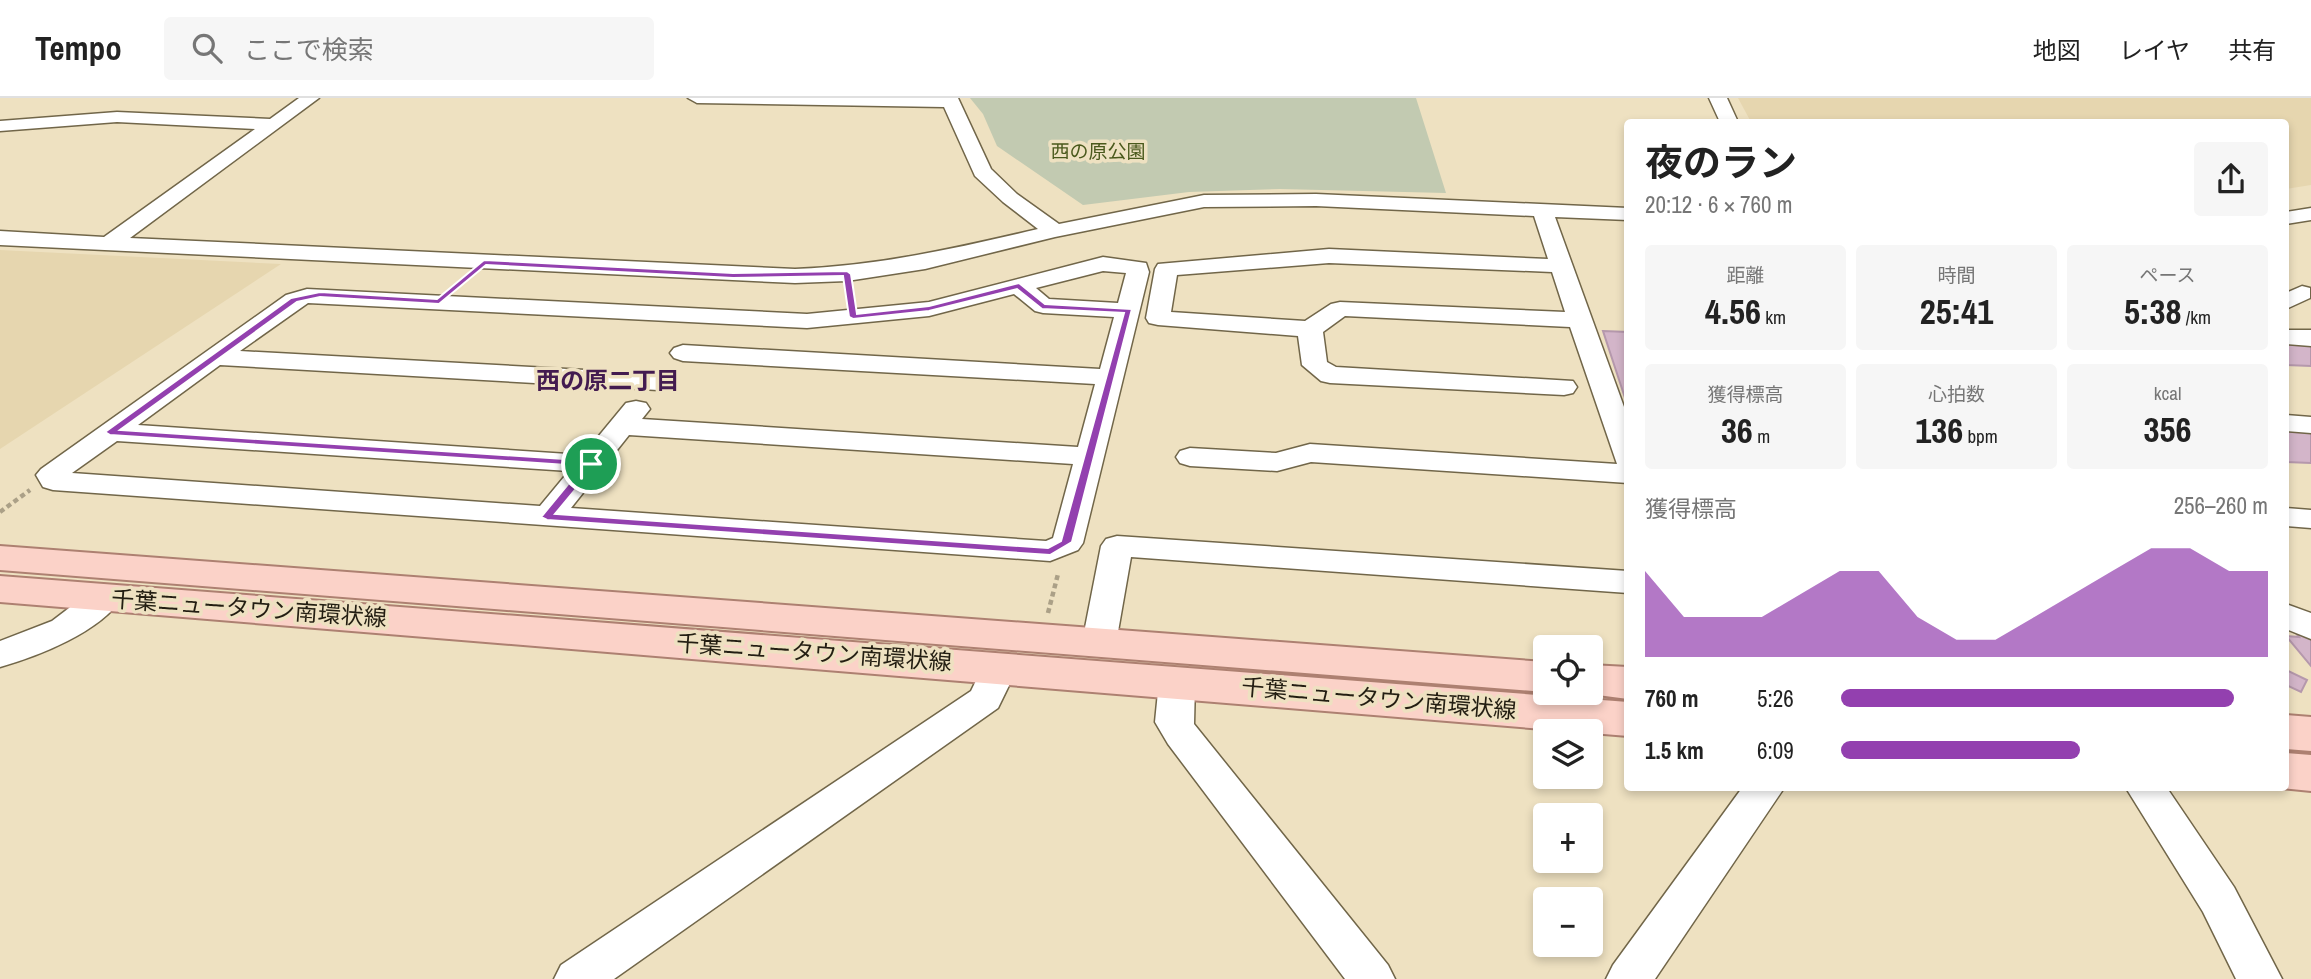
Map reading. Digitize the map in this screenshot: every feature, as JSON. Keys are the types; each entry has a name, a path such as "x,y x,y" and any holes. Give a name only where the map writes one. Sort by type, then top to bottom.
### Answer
{"main road":[{"name":"千葉ニュータウン南環状線","path":"0,558 1533,676"},
{"name":"千葉ニュータウン南環状線","path":"0,589 1624,719"},
{"path":"1603,681 1624,683"},
{"path":"2289,732 2311,734"},
{"path":"2289,771 2311,773"}],"street":[{"path":"109,243 310,98"},
{"path":"697,98 950,100 982,172 1010,198 1055,231"},
{"path":"1718,98 1728,119"},
{"path":"0,125 78,118 134,117 227,124 273,124"},
{"path":"0,238 733,275 847,274 925,262 1180,205 1236,200 1624,214"},
{"path":"2289,204 2311,200"},
{"path":"1542,210 1624,447"},
{"path":"2289,218 2311,214"},
{"path":"1561,266 1329,256 1166,269 1158,318 1310,330 1340,309 1580,320"},
{"path":"439,301 484,263"},
{"path":"1103,264 1130,265 1138,268 1139,272 1067,542 1050,551 53,481 51,475 294,300 307,296 439,301 807,321 929,309 1103,264"},
{"path":"847,274 853,317"},
{"path":"1019,286 1042,306 1129,311"},
{"path":"547,517 713,317"},
{"path":"1310,330 1315,365 1330,375 1564,387"},
{"path":"2289,337 2311,338"},
{"path":"683,353 1110,377"},
{"path":"214,357 659,382"},
{"path":"2289,423 2311,425"},
{"path":"622,426 1090,456"},
{"path":"110,432 591,464"},
{"path":"1190,457 1277,462 1310,453 1624,474"},
{"path":"2289,517 2311,519"},
{"path":"1098,643 1116,546 1624,582"},
{"path":"0,655 64,629 106,597"},
{"path":"2289,616 2311,627"},
{"path":"577,979 985,699 1000,667"},
{"path":"1177,682 1174,722 1181,734 1373,979"},
{"path":"1629,979 1762,791"},
{"path":"2148,791 2213,890 2259,979"}],"path":[{"path":"0,512 51,475"},
{"path":"1041,638 1067,542"}],"shaded area":[{"path":"1738,98 2311,98 2311,185 2289,189 2289,119 1749,119"},
{"path":"0,250 281,264 0,449"}],"green space":[{"name":"西の原公園","path":"970,98 1416,98 1446,193 1280,189 1189,192 1083,205 997,146 983,114"}],"building":[{"path":"1603,331 1624,332 1624,395"},
{"path":"2289,341 2311,341 2311,366 2289,365"},
{"path":"2289,429 2311,430 2311,463 2289,462"},
{"path":"2295,632 2311,633 2311,666 2289,640 2289,636 2299,637"},
{"path":"2289,671 2307,680 2301,692 2289,686"}],"district":[{"name":"西の原二丁目","path":"608,380"}],"route":[{"path":"484,263 733,275 847,274 853,317 929,309 1019,286 1042,306 1129,311 1067,542 1050,551 547,517 591,464 110,432 294,300 320,295 439,301 484,263"}]}
